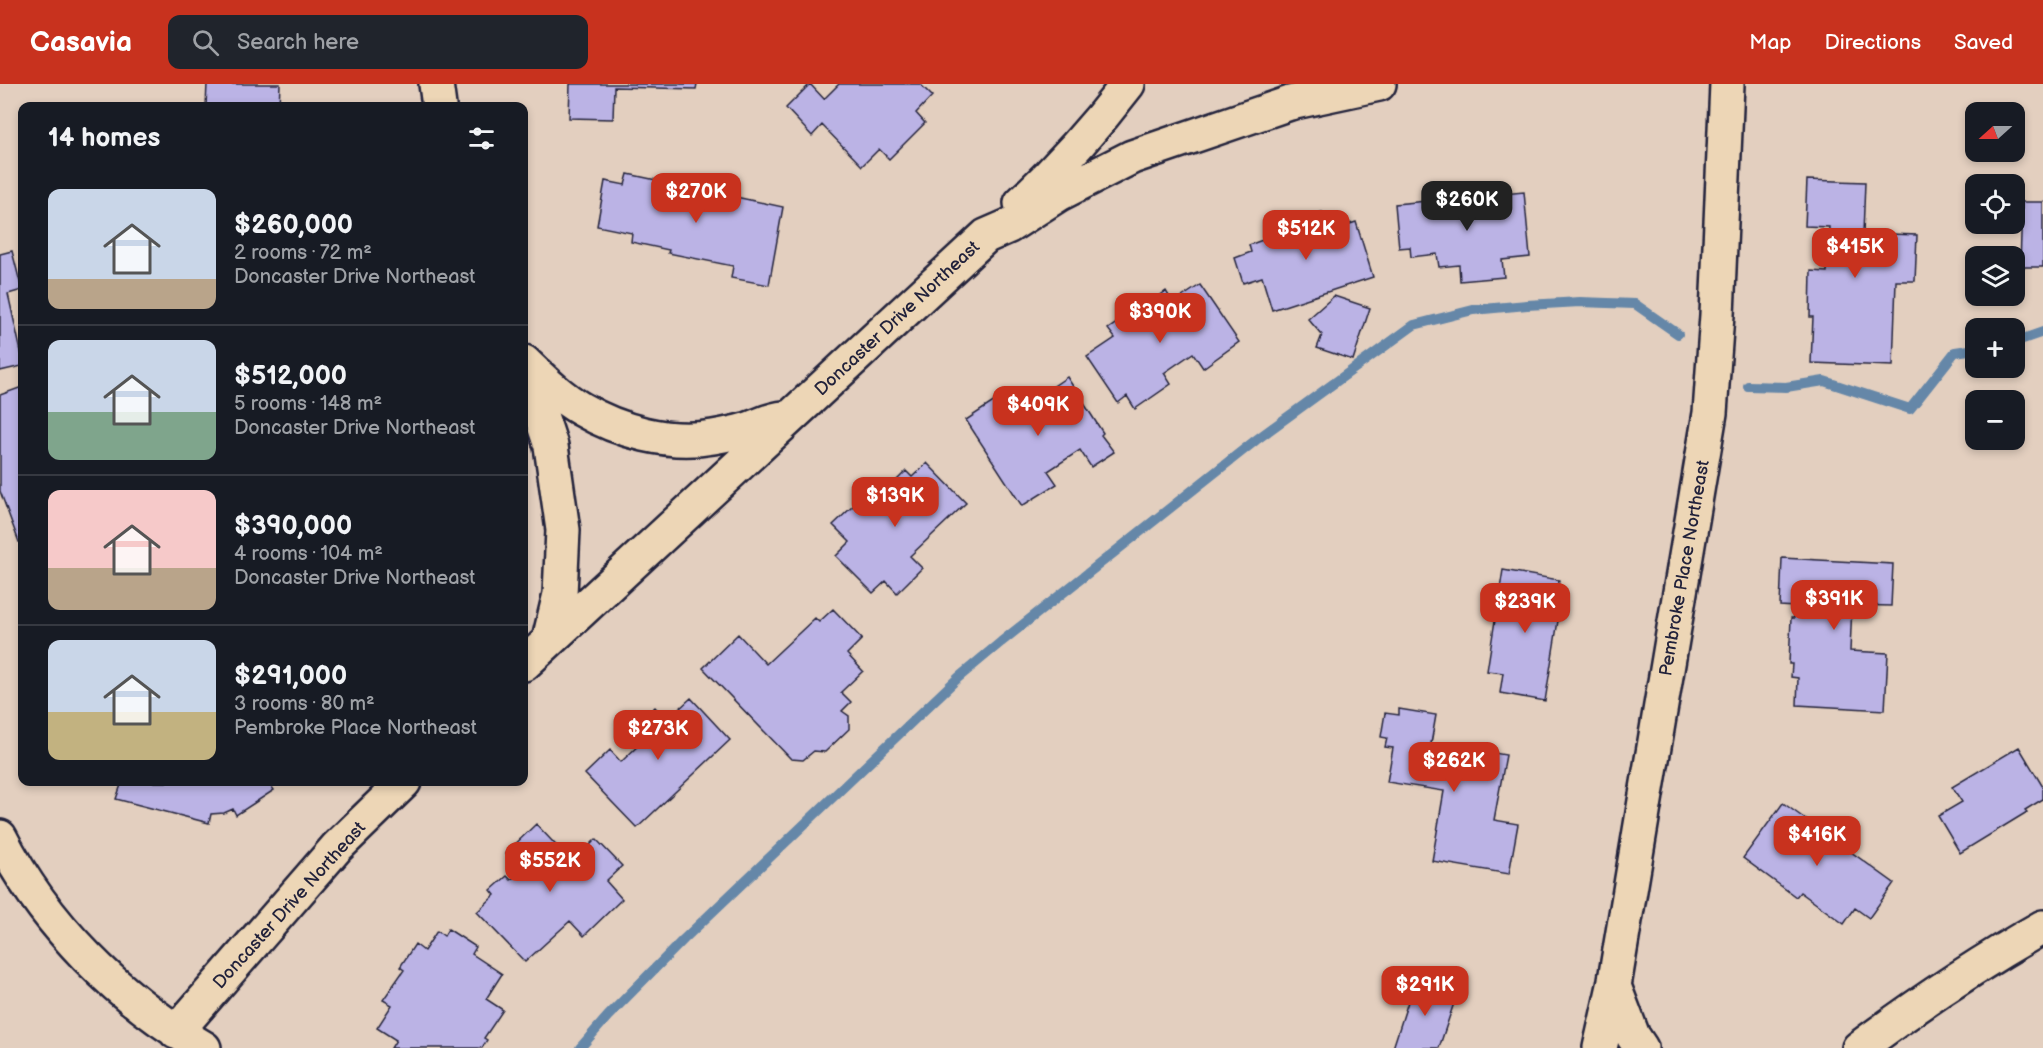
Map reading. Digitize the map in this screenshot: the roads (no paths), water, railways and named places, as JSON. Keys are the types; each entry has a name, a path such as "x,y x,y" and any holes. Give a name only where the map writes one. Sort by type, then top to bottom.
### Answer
{"street":[{"path":"436,84 438,102"},
{"path":"986,236 1045,180 1102,118 1128,84"},
{"name":"Doncaster Drive Northeast","path":"528,660 986,236 1009,226 1059,194 1132,157 1276,96 1379,84"},
{"name":"Pembroke Place Northeast","path":"1600,1048 1614,986 1710,413 1718,315 1727,84"},
{"path":"528,365 579,408 610,424 640,434 675,439 710,438 745,430 773,419 790,417"},
{"path":"528,374 551,446 563,530 560,594 549,640"},
{"name":"Doncaster Drive Northeast","path":"176,1032 337,847 400,786"},
{"path":"0,837 11,859 46,908 84,954 128,995 176,1032 204,1048"},
{"path":"1859,1048 1917,1006 2043,927"},
{"path":"1614,986 1633,1036 1641,1048"}],"waterway":[{"path":"580,1048 608,1016 684,939 959,677 1256,440 1414,325 1473,310 1580,302 1635,304 1678,334"},
{"path":"2025,338 2043,332"},
{"path":"1748,386 1786,387 1824,381 1910,409 1955,352 1965,351"}]}
